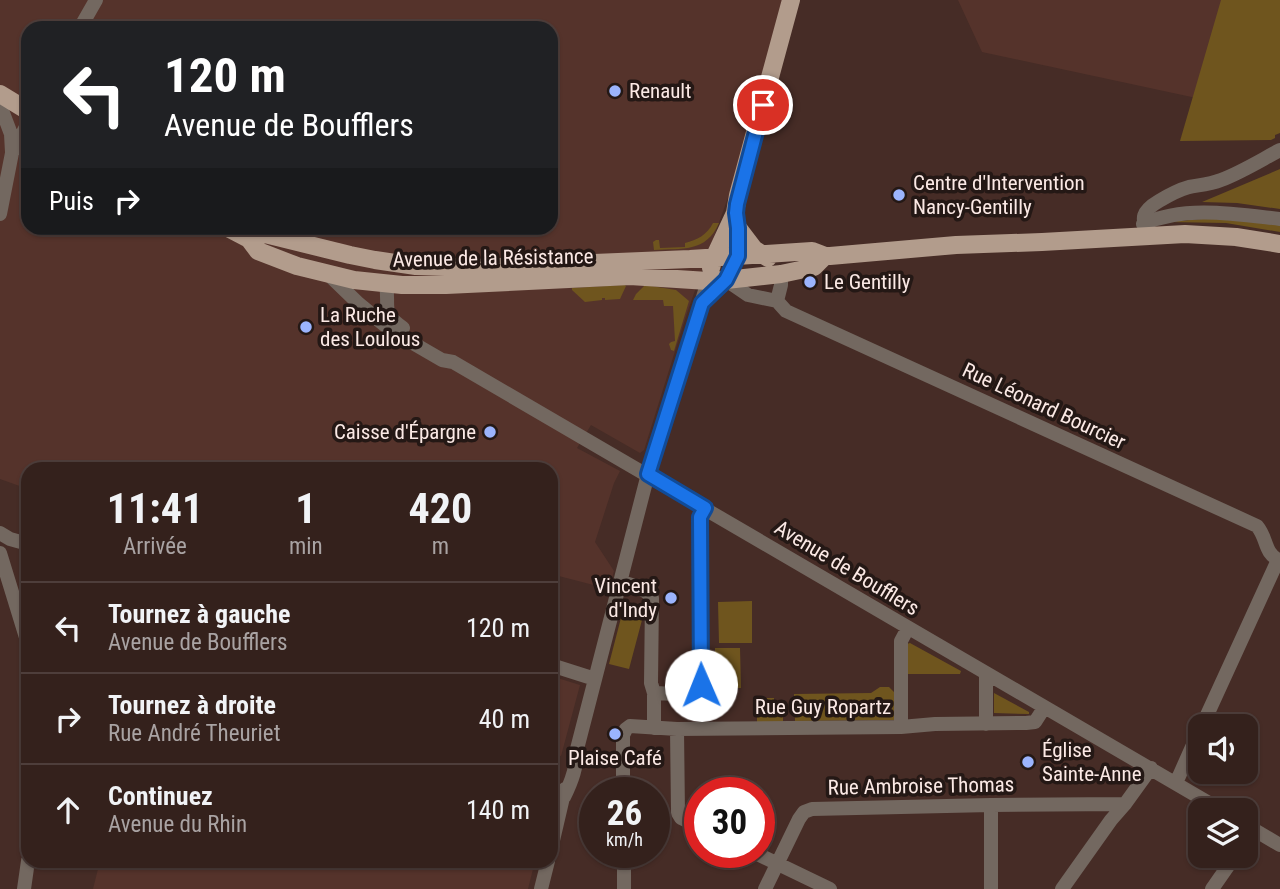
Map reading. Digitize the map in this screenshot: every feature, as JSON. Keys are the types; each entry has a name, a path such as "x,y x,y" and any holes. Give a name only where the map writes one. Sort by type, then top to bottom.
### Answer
{"main road":[{"path":"717,281 738,256 737,221 741,187 791,0"},
{"path":"0,94 21,107"},
{"path":"737,221 754,248 773,262 780,274"},
{"path":"717,281 714,258 737,221"},
{"path":"825,257 956,244 1042,242 1150,226 1280,244"},
{"name":"Avenue de la Résistance","path":"242,235 249,239 258,251 297,266 392,289 630,276 717,281 814,267 825,257 812,251 509,268 416,266 350,255 269,235"},
{"name":"Avenue de la Résistance","path":"249,239 262,235"},
{"path":"350,255 375,271 392,289 415,275 416,266"}],"street":[{"path":"84,21 96,0"},
{"path":"0,105 11,134 12,153 0,214"},
{"path":"12,153 21,136"},
{"path":"1280,149 1229,177 1172,193 1148,207 1145,213 1150,226 1169,215 1219,213 1280,219"},
{"path":"776,301 781,285 780,274"},
{"name":"Avenue de Boufflers","path":"329,275 392,331 442,360 453,362 648,474 1201,798"},
{"path":"558,821 564,797 572,782 577,749 648,474 702,303 717,281"},
{"name":"Rue Léonard Bourcier","path":"717,281 748,295 776,301 786,311 1256,526 1262,533 1268,552 1279,561"},
{"name":"Avenue de Boufflers","path":"392,289 387,311 389,317 447,353 453,362"},
{"path":"652,688 691,693 701,685 700,517 705,508"},
{"path":"1,537 21,542"},
{"path":"0,553 21,621"},
{"path":"1208,714 1279,561"},
{"path":"621,582 639,587 652,598 654,728"},
{"path":"901,727 901,641 908,628"},
{"path":"558,668 595,679"},
{"path":"986,674 986,724"},
{"name":"Rue Guy Ropartz","path":"623,777 623,735 630,726 677,729 1031,723 1037,720 1044,708"},
{"path":"677,729 678,813 684,819"},
{"path":"1176,783 1188,757"},
{"path":"1062,889 1151,768"},
{"name":"Rue Ambroise Thomas","path":"765,889 801,816 812,809 1125,804"},
{"path":"990,889 991,805"},
{"path":"1258,836 1280,845"},
{"path":"777,864 830,889"},
{"path":"24,889 27,868"},
{"path":"541,889 546,868"},
{"path":"624,868 624,889"},
{"path":"1212,889 1227,868"}],"shaded area":[{"path":"0,0 784,0 738,169 687,313 644,450 640,453 591,425 577,448 620,471 595,542 614,571 609,589 558,576 558,462 21,462 21,486 0,479"},
{"path":"958,0 1280,0 1280,116 982,52"},
{"path":"1221,0 1280,0 1280,133 1271,140 1180,141"},
{"path":"1280,169 1280,209 1237,203 1202,202"},
{"path":"1213,218 1280,225 1280,232 1226,223 1168,222"},
{"path":"713,223 719,223 714,233 700,244 692,247 654,250 653,242 656,240 659,240 660,248 685,247 685,243 708,231"},
{"path":"625,285 620,299 602,298 585,302 572,290 572,288"},
{"path":"645,285 676,290 689,301 674,351 669,344 675,341 673,306 664,306 663,300 633,300"},
{"path":"752,601 752,643 719,643 718,602"},
{"path":"622,614 642,620 629,669 609,664"},
{"path":"910,643 961,671 960,674 906,674 907,644"},
{"path":"715,648 740,648 741,688 715,688"},
{"path":"558,678 580,685 561,756 558,755"},
{"path":"880,687 889,687 895,693 894,720 795,721 794,694 871,693"},
{"path":"994,693 1029,712 1029,714 994,713"},
{"path":"757,698 774,698 774,705 783,705 783,723 757,723"},
{"path":"98,868 533,868 528,889 93,889"}],"place":[{"name":"Renault","path":"615,91"},
{"name":"Centre d'Intervention Nancy-Gentilly","path":"899,195"},
{"name":"Le Gentilly","path":"810,282"},
{"name":"La Ruche des Loulous","path":"306,327"},
{"name":"Caisse d'Épargne","path":"490,432"},
{"name":"Vincent d'Indy","path":"671,598"},
{"name":"Plaise Café","path":"615,734"},
{"name":"Église Sainte-Anne","path":"1028,762"}],"route":[{"path":"701,685 700,517 705,508 648,474 702,303 726,280 738,256 737,204 763,105"}]}
